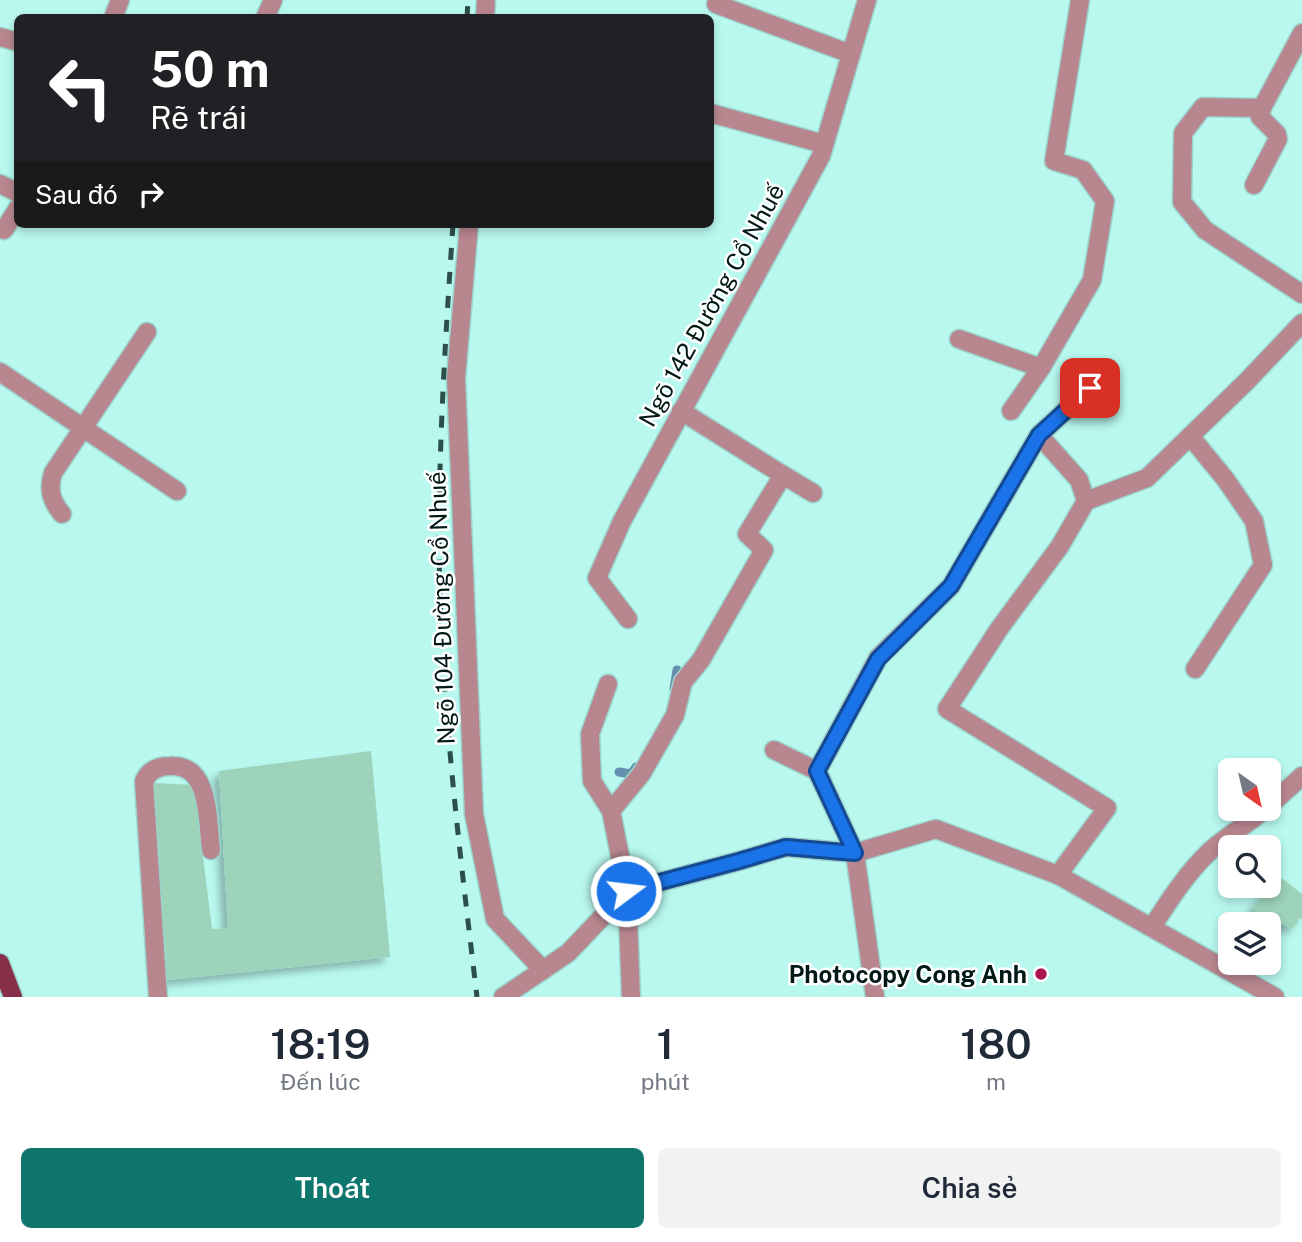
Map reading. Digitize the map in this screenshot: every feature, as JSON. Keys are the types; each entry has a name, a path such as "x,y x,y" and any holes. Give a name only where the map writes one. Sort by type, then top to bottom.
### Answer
{"main road":[{"path":"0,962 13,997"}],"street":[{"path":"718,0 716,4 851,54"},
{"name":"Ngõ 142 Đường Cổ Nhuế","path":"628,619 597,578 622,521 821,156 867,0"},
{"path":"1011,411 1041,368 1092,280 1105,201 1083,170 1054,162 1080,0"},
{"path":"1254,185 1278,139 1277,134 1260,117 1262,108 1300,41"},
{"path":"1262,108 1203,107 1183,133 1182,202 1205,230 1302,293"},
{"path":"714,114 824,144"},
{"path":"4,230 14,214"},
{"name":"Ngõ 104 Đường Cổ Nhuế","path":"469,228 456,378 474,814 495,919 543,970"},
{"path":"1058,875 1107,808 947,709 999,629 1060,546 1086,500 1147,478 1247,382 1302,323"},
{"path":"62,514 52,500 53,472 147,332"},
{"path":"959,339 1041,368"},
{"path":"0,372 177,491"},
{"path":"817,771 878,659 951,586 1039,435 1107,372"},
{"path":"681,411 813,494"},
{"path":"1039,435 1079,480 1086,500"},
{"path":"1190,436 1226,480 1254,521 1263,565 1195,669"},
{"path":"611,811 642,773 675,715 683,682 701,660 764,550 747,534 783,475"},
{"path":"608,684 590,734 592,781 611,811 626,891 631,997"},
{"path":"774,750 817,771 855,853 875,997"},
{"path":"158,997 144,781 148,773 160,766 174,765 187,767 195,773 202,786 211,850"},
{"path":"1281,795 1302,776"},
{"path":"1152,927 1177,890 1210,850 1252,821"},
{"path":"503,997 568,953 626,891 786,847 855,853 936,829 1058,875 1275,997"}],"building":[{"path":"371,751 390,957 167,980 153,783 194,785 212,929 228,928 219,771"},
{"path":"1281,878 1302,894 1302,919 1300,918 1292,929 1281,924 1281,912 1258,912 1252,909 1261,898 1281,898"}],"waterway":[{"path":"674,689 677,670"},
{"path":"619,772 631,774 636,767"}],"railway":[{"path":"467,14 468,0"},
{"path":"453,228 440,462 440,599 452,770 477,997"}],"place":[{"name":"Photocopy Cong Anh","path":"1041,974"}],"route":[{"path":"626,891 786,847 855,853 817,771 878,659 951,586 1039,435 1090,388"}]}
